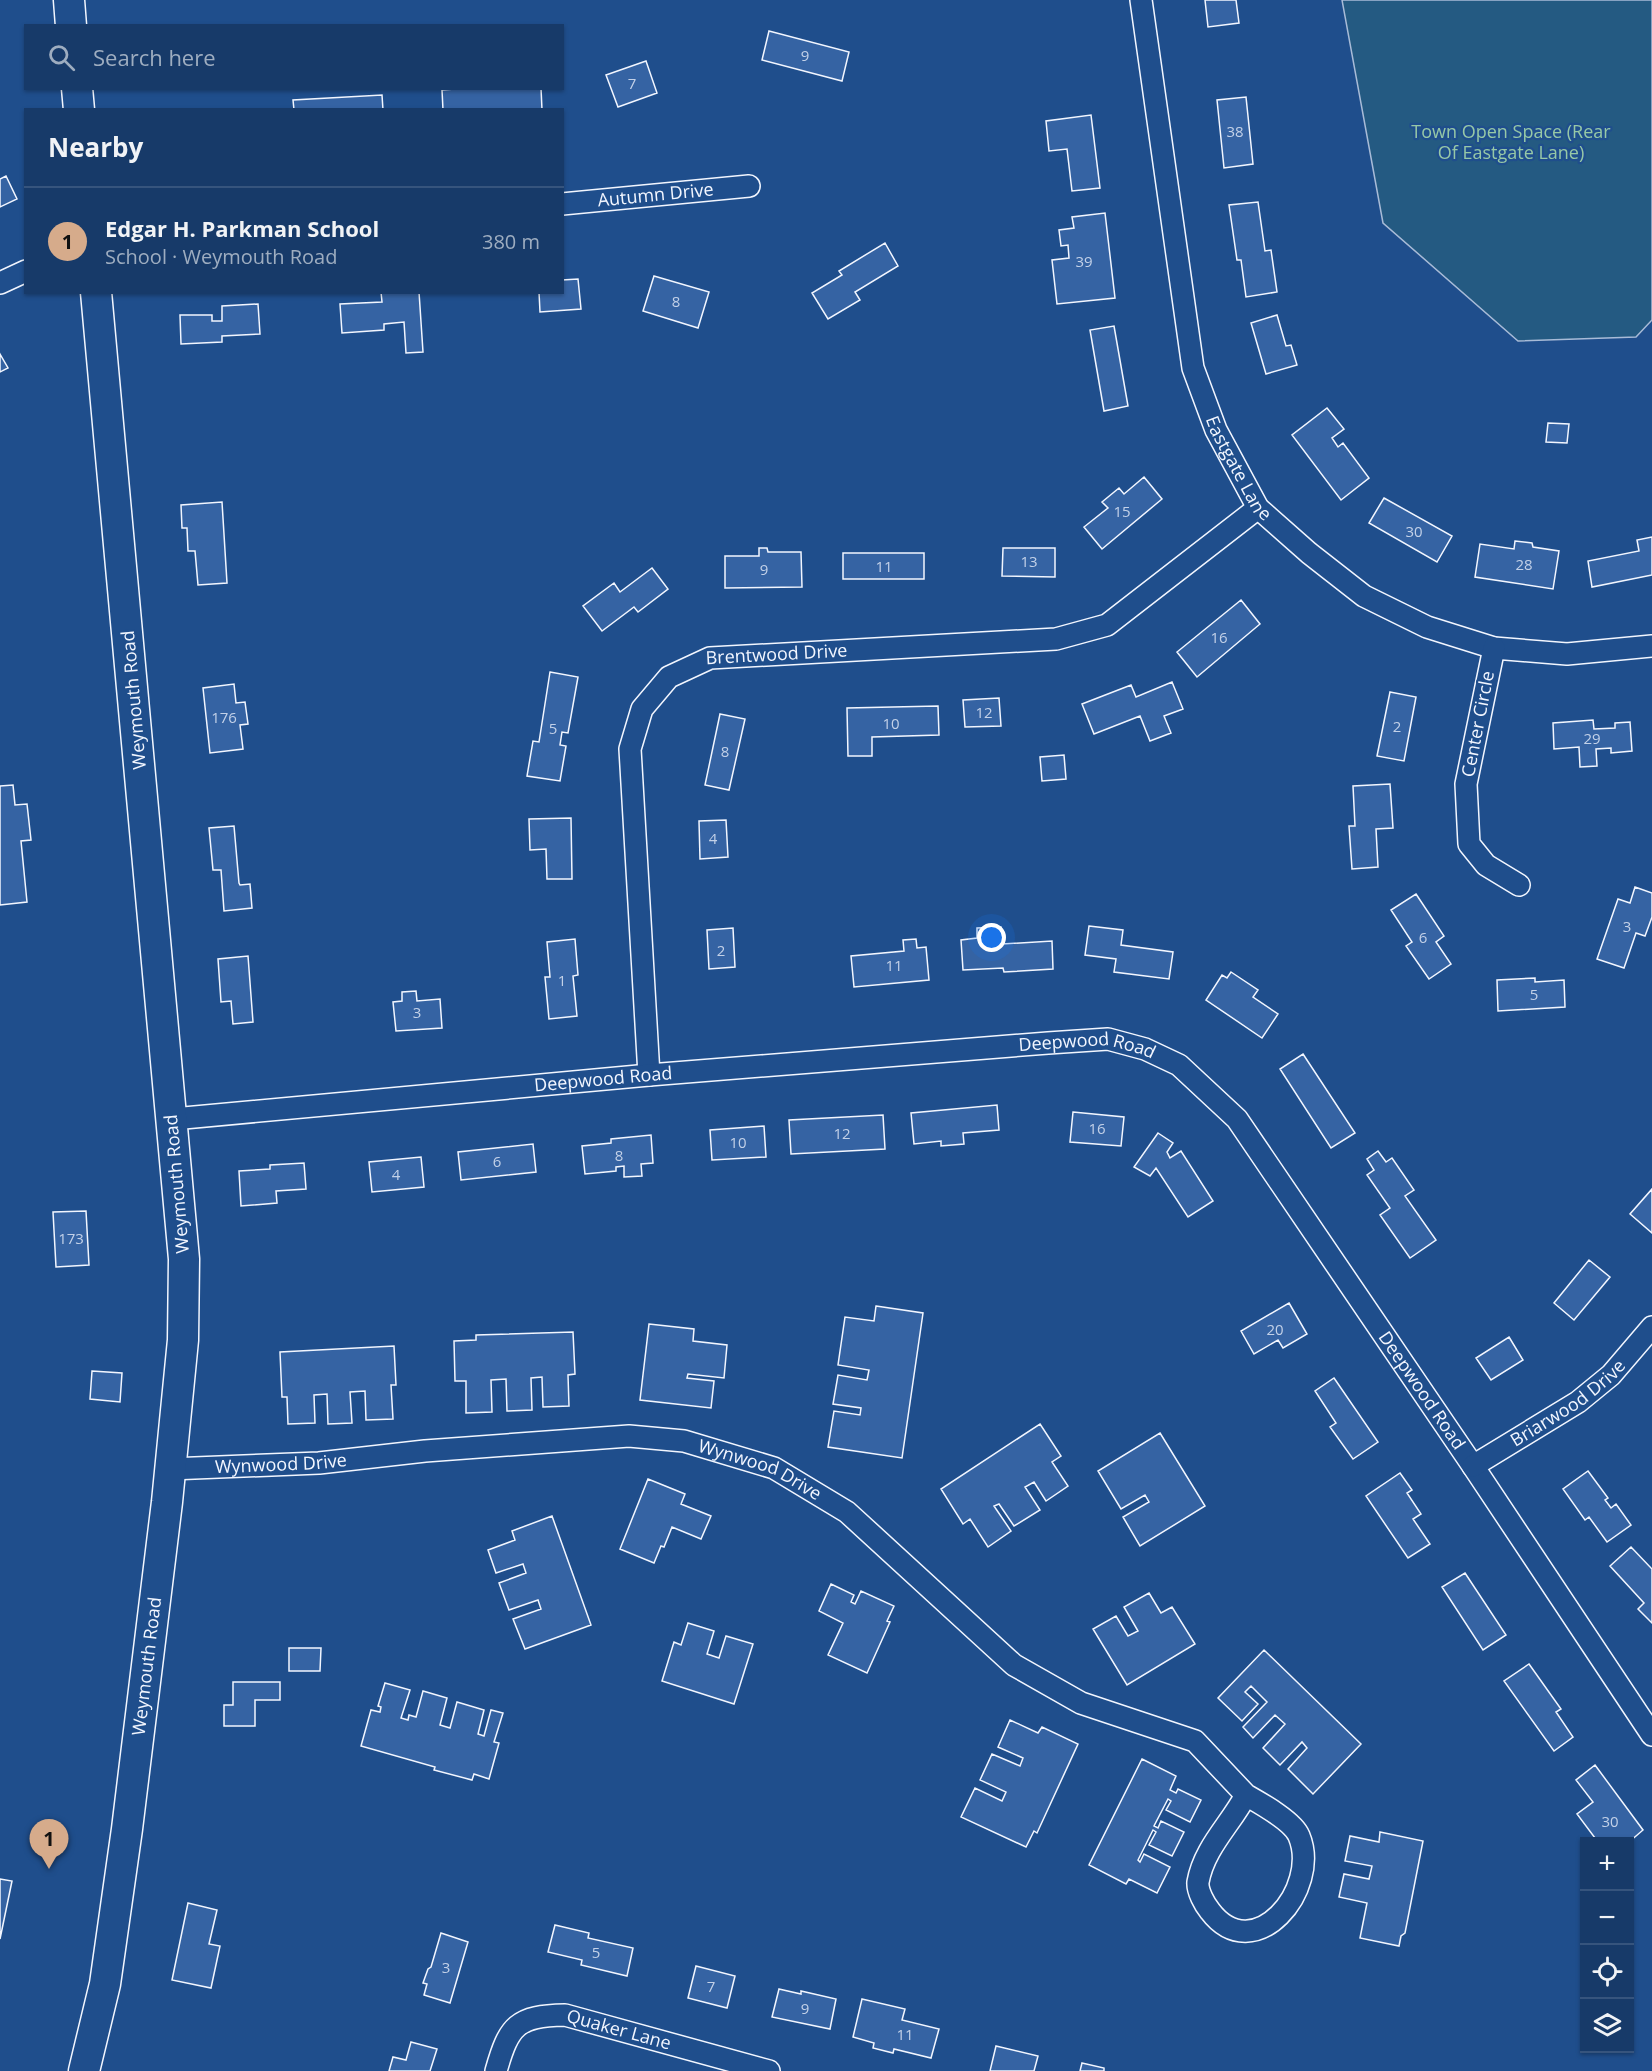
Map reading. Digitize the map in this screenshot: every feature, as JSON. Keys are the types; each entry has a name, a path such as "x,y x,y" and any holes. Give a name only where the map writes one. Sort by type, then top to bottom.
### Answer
{"street":[{"path":"69,0 71,24"},
{"name":"Eastgate Lane","path":"1141,0 1193,368 1216,430 1258,508 1309,553 1364,596 1427,627 1494,648 1567,654 1652,646"},
{"path":"77,90 79,108"},
{"name":"Autumn Drive","path":"564,204 749,186"},
{"path":"0,283 24,272"},
{"name":"Weymouth Road","path":"84,2071 105,1984 131,1798 183,1340 184,1259 96,294"},
{"name":"Brentwood Drive","path":"649,1075 630,749 642,709 669,677 710,658 1056,639 1107,625 1258,508"},
{"name":"Center Circle","path":"1494,648 1466,784 1469,844 1486,865 1519,885"},
{"name":"Deepwood Road","path":"172,1119 649,1075 1036,1043 1108,1040 1145,1049 1179,1065 1237,1119 1473,1466 1652,1735"},
{"name":"Briarwood Drive","path":"1473,1466 1578,1402 1611,1375 1652,1327"},
{"name":"Wynwood Drive","path":"170,1469 319,1463 425,1451 629,1436 684,1441 774,1468 847,1512 1014,1665 1081,1703 1195,1741 1246,1795 1270,1808 1299,1835 1304,1866 1288,1906 1275,1921 1251,1931 1231,1930 1219,1924 1206,1906 1197,1885 1207,1854 1246,1795"},
{"name":"Quaker Lane","path":"496,2071 503,2046 520,2022 534,2017 566,2015 769,2071"}],"green space":[{"name":"Town Open Space (Rear Of Eastgate Lane)","path":"1342,0 1652,0 1652,320 1636,337 1518,341 1383,223"}],"building":[{"path":"1205,0 1236,0 1239,23 1208,27"},
{"path":"769,31 849,52 842,81 762,60"},
{"path":"646,61 657,93 618,107 606,75"},
{"path":"442,90 541,90 542,108 443,108"},
{"path":"382,95 383,108 294,108 293,100"},
{"path":"1246,97 1253,164 1224,168 1217,100"},
{"path":"1091,115 1100,188 1072,191 1067,149 1049,151 1046,121"},
{"path":"6,176 17,199 0,207 0,179"},
{"path":"1258,202 1265,251 1271,250 1277,292 1246,297 1241,260 1237,260 1229,205"},
{"path":"1105,213 1115,298 1057,304 1052,260 1069,258 1068,245 1061,246 1059,230 1074,228 1072,217"},
{"path":"885,243 898,266 855,292 860,300 828,319 812,293 842,275 839,271"},
{"path":"654,276 709,292 698,328 643,311"},
{"path":"578,279 581,309 540,312 539,294 564,294 564,280"},
{"path":"381,294 419,294 423,352 406,353 404,322 384,324 384,330 342,333 340,304 382,302"},
{"path":"258,304 260,334 222,336 222,342 181,344 180,315 212,315 212,321 222,321 222,306"},
{"path":"1277,315 1286,346 1291,345 1297,365 1266,374 1251,323"},
{"path":"1114,326 1128,406 1104,411 1090,330"},
{"path":"0,354 8,368 0,372"},
{"path":"1327,408 1344,429 1332,438 1338,447 1343,443 1369,478 1341,500 1292,435"},
{"path":"1548,423 1569,424 1567,443 1546,442"},
{"path":"1144,477 1162,499 1102,549 1084,527 1108,508 1102,502 1119,488 1124,494"},
{"path":"1384,498 1452,536 1437,562 1369,523"},
{"path":"222,502 227,583 198,585 195,551 188,551 187,528 182,528 181,505"},
{"path":"1652,537 1652,575 1592,587 1588,561 1639,551 1637,540"},
{"path":"1515,541 1532,543 1533,547 1559,551 1553,589 1475,577 1480,544 1514,549"},
{"path":"759,548 767,548 768,552 801,552 802,587 725,588 725,556 759,556"},
{"path":"1003,548 1055,548 1055,577 1002,576"},
{"path":"843,553 924,553 924,579 843,579"},
{"path":"652,568 668,589 638,612 634,607 602,631 583,606 614,583 620,592"},
{"path":"1241,600 1260,624 1197,677 1177,652"},
{"path":"550,672 578,677 568,733 562,732 560,745 566,746 560,781 527,776 533,741 539,742"},
{"path":"1172,682 1183,709 1164,716 1171,733 1150,741 1140,716 1094,734 1082,704 1131,685 1136,697"},
{"path":"234,684 236,703 245,702 248,724 240,725 243,749 210,753 203,688"},
{"path":"1390,692 1416,697 1404,761 1377,756"},
{"path":"999,698 1001,726 965,727 963,700"},
{"path":"938,706 939,735 872,737 872,756 848,756 847,708"},
{"path":"720,714 745,719 729,790 705,785"},
{"path":"1593,720 1594,729 1615,728 1615,723 1630,722 1632,751 1611,753 1611,748 1596,749 1597,766 1580,767 1579,747 1554,749 1553,723"},
{"path":"1064,755 1066,779 1042,781 1040,757"},
{"path":"1390,784 1393,828 1376,829 1378,867 1352,869 1349,826 1355,826 1353,786"},
{"path":"13,785 15,805 27,804 31,840 21,841 27,902 0,905 0,786"},
{"path":"571,818 572,879 547,879 546,849 530,850 529,819"},
{"path":"726,820 728,857 700,859 699,821"},
{"path":"234,826 239,883 240,885 250,884 252,908 224,911 221,870 213,870 209,828"},
{"path":"1635,887 1652,893 1652,917 1645,936 1636,933 1624,968 1597,959 1618,899 1630,903"},
{"path":"1416,894 1444,936 1436,942 1451,964 1429,979 1406,946 1412,942 1391,910"},
{"path":"1089,926 1123,930 1121,945 1173,952 1169,979 1114,972 1116,959 1085,955"},
{"path":"1001,927 1002,944 1052,941 1053,969 1004,972 1003,968 963,970 961,940 977,938 977,928"},
{"path":"733,928 735,967 709,969 707,930"},
{"path":"575,939 578,975 573,976 577,1016 549,1019 545,977 550,977 547,942"},
{"path":"916,939 917,948 926,947 929,980 854,987 851,956 904,951 903,940"},
{"path":"248,956 253,1022 233,1024 231,1001 221,1002 218,959"},
{"path":"1231,972 1258,990 1253,997 1278,1014 1262,1038 1206,1000 1222,975 1227,978"},
{"path":"1535,978 1535,982 1564,980 1565,1007 1498,1011 1497,980"},
{"path":"416,991 417,1001 440,999 442,1028 396,1031 393,1002 402,1001 402,992"},
{"path":"1303,1054 1355,1133 1331,1148 1280,1069"},
{"path":"997,1105 999,1130 963,1133 964,1144 941,1146 941,1141 914,1144 911,1113"},
{"path":"1073,1112 1124,1117 1121,1146 1070,1142"},
{"path":"883,1115 885,1149 791,1154 789,1120"},
{"path":"764,1126 766,1157 712,1160 710,1130"},
{"path":"1158,1133 1173,1143 1167,1152 1170,1158 1181,1151 1213,1201 1188,1217 1156,1168 1150,1176 1134,1167"},
{"path":"651,1135 653,1163 641,1164 642,1176 624,1177 624,1166 616,1167 616,1171 585,1174 582,1146 611,1143 611,1139"},
{"path":"533,1144 536,1172 461,1180 458,1152"},
{"path":"1378,1151 1386,1162 1392,1158 1414,1190 1405,1196 1436,1240 1410,1258 1380,1215 1390,1208 1367,1175 1374,1170 1367,1159"},
{"path":"421,1157 424,1187 372,1192 369,1162"},
{"path":"304,1163 306,1189 276,1191 277,1203 241,1206 239,1171 270,1169 270,1165"},
{"path":"1652,1189 1652,1233 1630,1214"},
{"path":"86,1211 89,1265 56,1267 53,1212"},
{"path":"1589,1260 1610,1277 1574,1320 1554,1303"},
{"path":"1289,1303 1307,1334 1283,1348 1278,1340 1254,1354 1241,1331"},
{"path":"876,1306 923,1313 902,1458 828,1447 834,1411 860,1415 861,1408 833,1404 838,1375 867,1380 869,1370 838,1365 845,1317 874,1321"},
{"path":"649,1324 694,1329 693,1341 727,1345 724,1378 688,1374 687,1378 714,1381 711,1408 640,1400"},
{"path":"573,1332 575,1374 568,1375 569,1406 543,1407 542,1377 531,1378 532,1410 507,1411 506,1379 491,1380 492,1412 466,1413 466,1381 455,1381 454,1341 476,1340 476,1335"},
{"path":"1509,1337 1523,1360 1491,1380 1476,1358"},
{"path":"394,1346 396,1385 391,1385 393,1419 366,1420 365,1391 350,1392 352,1423 328,1424 327,1394 314,1395 315,1423 288,1424 287,1397 282,1397 280,1352"},
{"path":"92,1371 122,1373 120,1402 90,1399"},
{"path":"1334,1378 1378,1442 1353,1459 1330,1427 1336,1423 1315,1391"},
{"path":"1040,1424 1061,1456 1052,1462 1068,1486 1046,1501 1034,1482 1025,1487 1040,1510 1014,1526 999,1504 994,1506 1011,1531 988,1547 970,1519 963,1524 941,1489"},
{"path":"1160,1433 1205,1506 1140,1546 1123,1517 1149,1502 1145,1495 1121,1509 1098,1471"},
{"path":"1588,1471 1608,1498 1605,1500 1611,1508 1616,1504 1631,1525 1607,1542 1589,1517 1585,1520 1563,1489"},
{"path":"1400,1473 1412,1490 1407,1493 1421,1514 1413,1519 1430,1544 1408,1558 1366,1496"},
{"path":"648,1479 685,1494 681,1504 711,1516 701,1539 672,1527 654,1563 620,1549"},
{"path":"552,1516 591,1625 525,1649 513,1619 541,1609 538,1600 509,1610 499,1583 526,1573 523,1564 496,1573 488,1550 515,1540 512,1531"},
{"path":"1631,1547 1652,1569 1652,1623 1638,1609 1644,1603 1610,1566"},
{"path":"1465,1573 1506,1635 1483,1650 1442,1587"},
{"path":"831,1584 854,1595 851,1602 855,1604 861,1591 894,1606 887,1621 890,1622 867,1673 828,1655 843,1623 819,1611"},
{"path":"1149,1593 1161,1613 1172,1607 1195,1644 1127,1685 1093,1629 1116,1616 1128,1636 1138,1631 1124,1607"},
{"path":"688,1623 714,1631 707,1654 719,1658 726,1636 753,1644 734,1704 662,1681 674,1642 681,1645"},
{"path":"289,1648 321,1648 320,1671 289,1671"},
{"path":"1264,1650 1361,1744 1313,1794 1288,1769 1307,1748 1302,1742 1280,1765 1263,1748 1285,1724 1275,1715 1253,1738 1243,1727 1267,1702 1251,1686 1245,1692 1258,1704 1242,1721 1218,1698"},
{"path":"1529,1664 1561,1709 1556,1712 1573,1737 1554,1751 1504,1681"},
{"path":"233,1682 280,1682 280,1700 255,1700 255,1726 224,1726 224,1705 233,1705"},
{"path":"385,1683 410,1690 401,1718 408,1720 409,1715 416,1717 423,1691 447,1698 440,1725 450,1728 457,1702 484,1710 478,1734 484,1736 491,1710 503,1713 494,1742 499,1743 489,1779 474,1774 472,1780 361,1746 371,1710 380,1712 381,1707 378,1706"},
{"path":"1010,1720 1038,1733 1042,1727 1078,1744 1037,1833 1034,1831 1026,1847 961,1817 975,1788 1002,1801 1006,1792 980,1780 992,1754 1020,1766 1023,1758 998,1747"},
{"path":"1142,1759 1176,1776 1170,1790 1176,1793 1178,1789 1201,1800 1190,1822 1166,1810 1171,1801 1168,1799 1154,1826 1158,1828 1161,1821 1184,1832 1172,1856 1149,1845 1156,1832 1153,1830 1138,1860 1140,1862 1144,1854 1170,1867 1157,1893 1129,1879 1126,1884 1089,1865"},
{"path":"1595,1765 1643,1830 1634,1838 1594,1837 1577,1814 1593,1802 1576,1780"},
{"path":"1380,1832 1423,1841 1405,1933 1401,1936 1399,1946 1360,1938 1367,1903 1339,1897 1344,1874 1369,1879 1372,1866 1345,1861 1350,1836 1379,1842"},
{"path":"0,1879 12,1881 0,1939"},
{"path":"188,1903 217,1910 209,1944 220,1946 211,1988 172,1980"},
{"path":"555,1925 589,1933 588,1938 633,1948 627,1976 581,1965 582,1960 548,1952"},
{"path":"441,1933 468,1942 450,2003 424,1995 427,1984 423,1983 431,1967"},
{"path":"696,1966 735,1976 727,2008 688,1998"},
{"path":"779,1989 801,1994 801,1991 836,1999 830,2029 772,2017"},
{"path":"862,1999 905,2009 902,2020 939,2029 931,2058 894,2049 893,2053 873,2048 874,2043 853,2037"},
{"path":"411,2042 437,2049 430,2071 389,2071 393,2057 406,2060"},
{"path":"996,2046 1038,2056 1034,2071 990,2071"},
{"path":"1082,2063 1104,2068 1104,2071 1080,2071"}],"place":[{"name":"Edgar H. Parkman School","path":"49,1869"}]}
